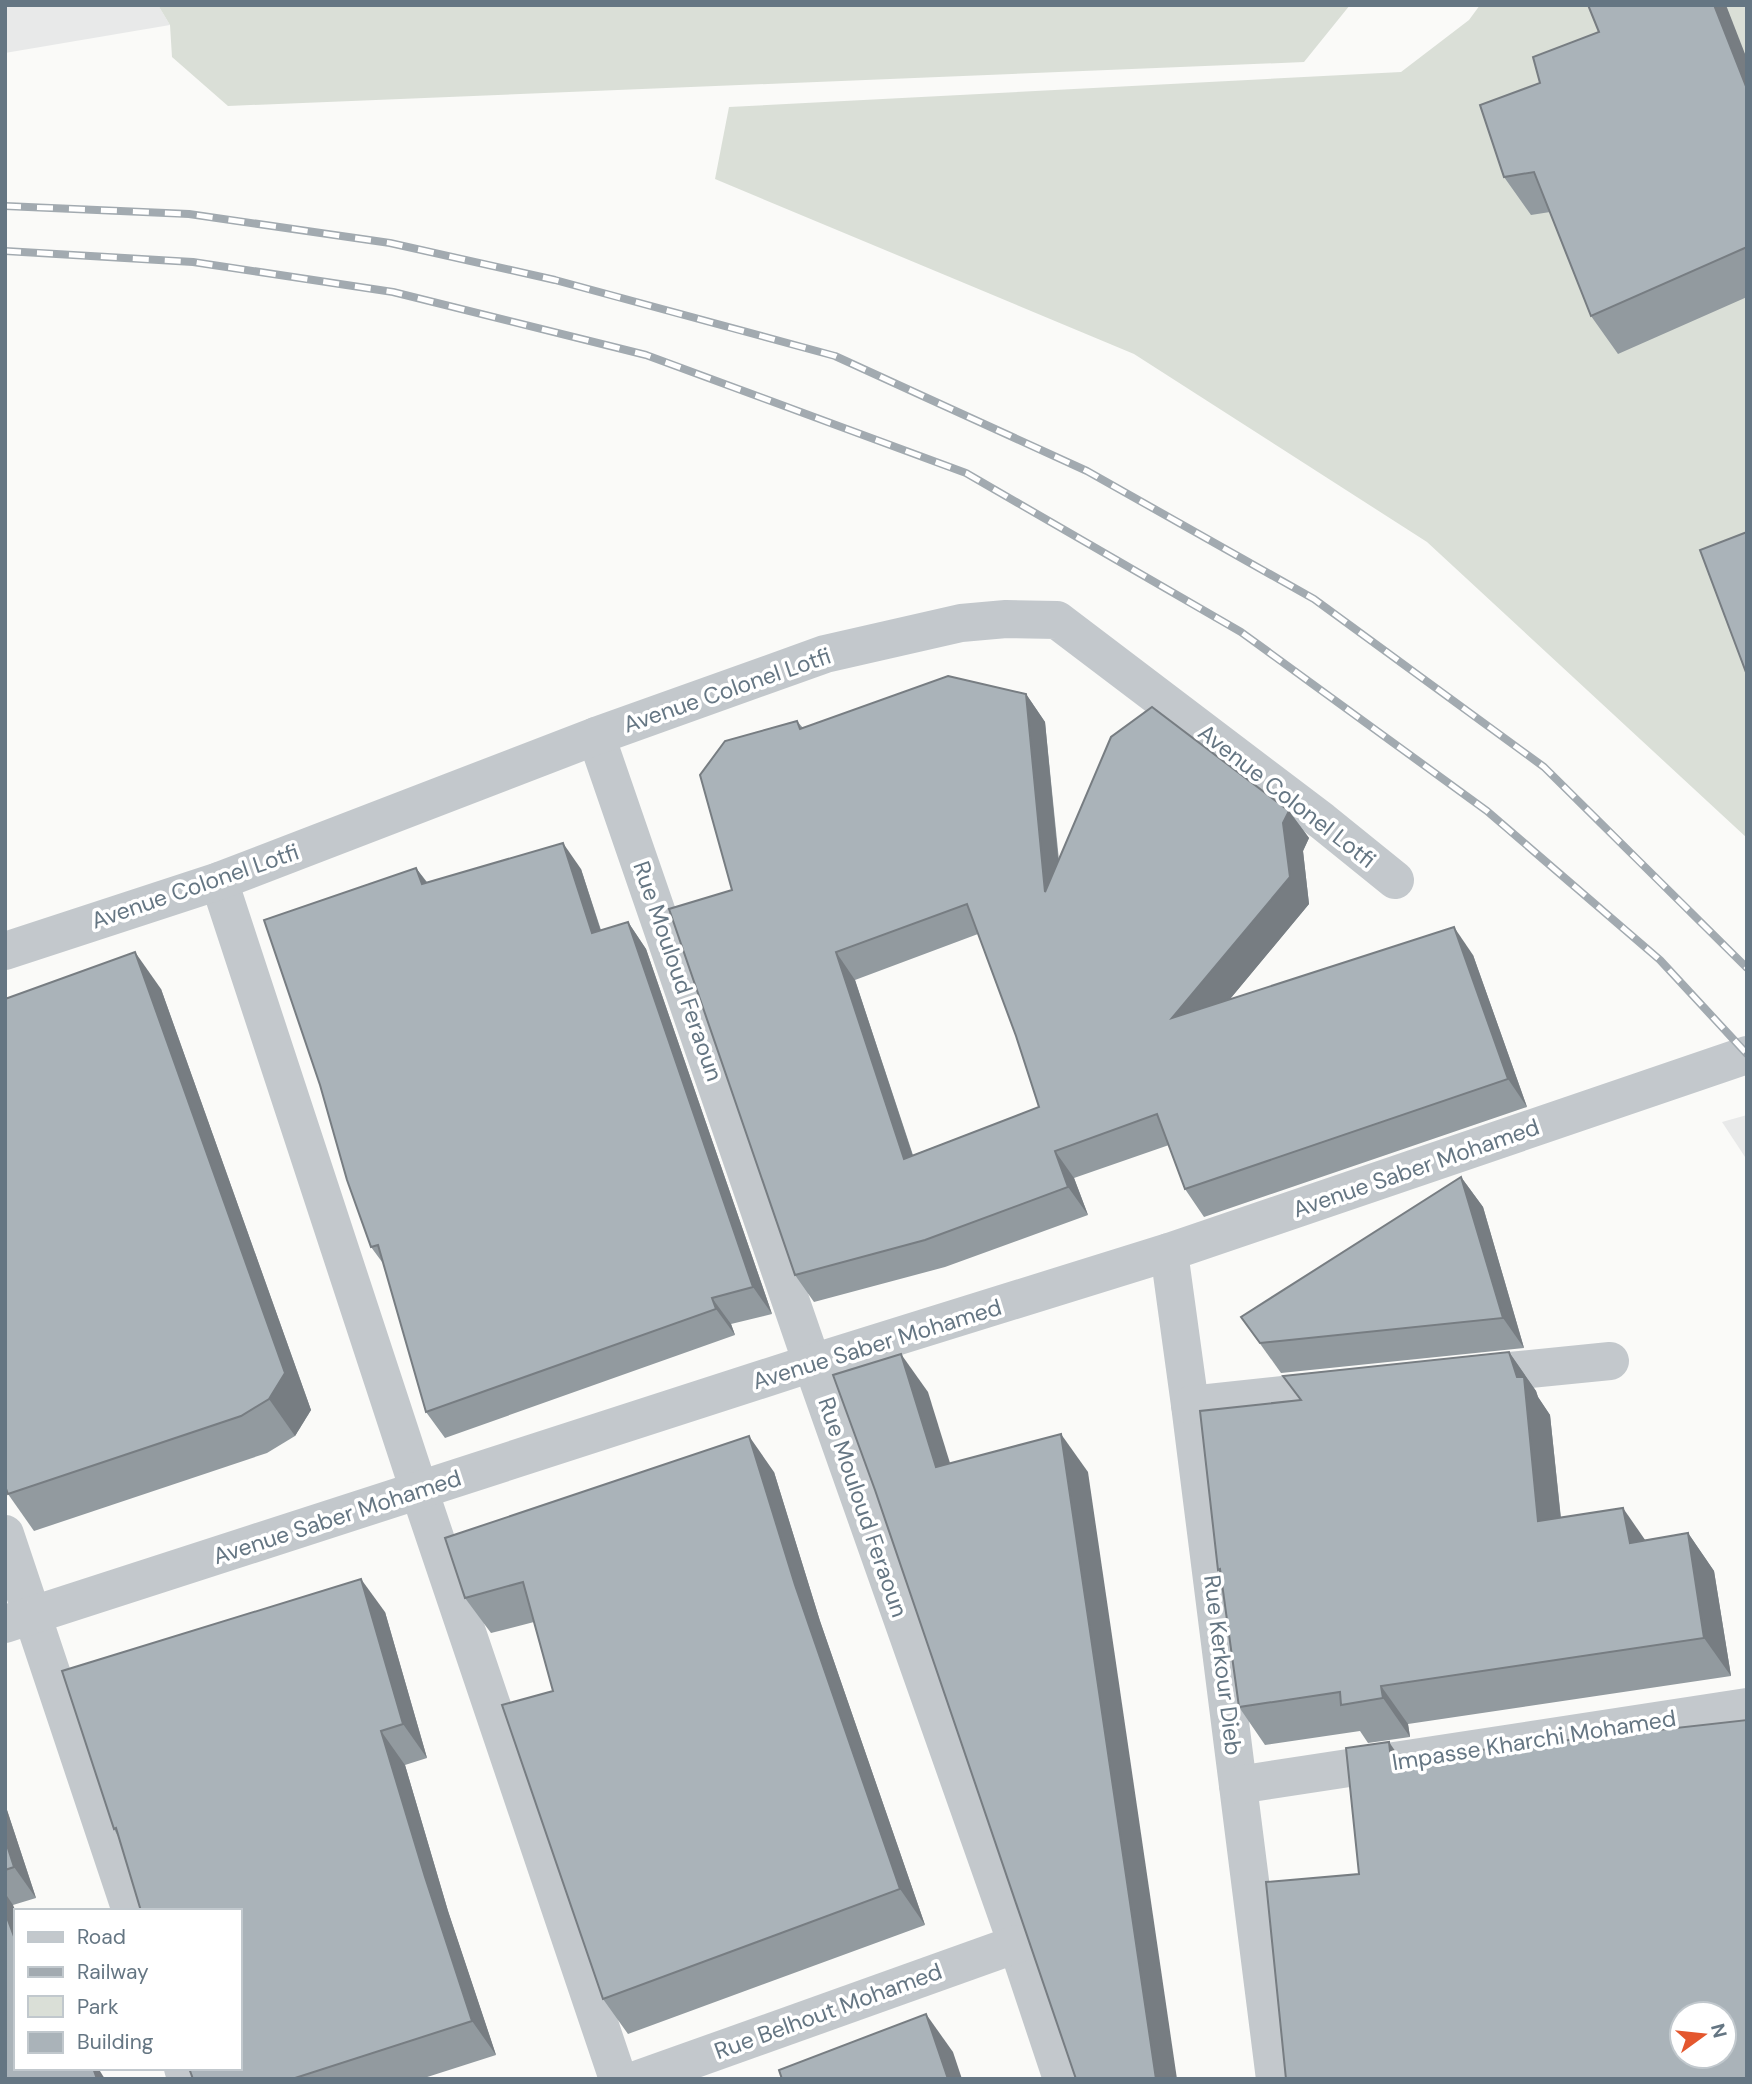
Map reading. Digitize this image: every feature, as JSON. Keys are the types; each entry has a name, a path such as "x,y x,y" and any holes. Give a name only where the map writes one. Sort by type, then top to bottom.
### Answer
{"street":[{"name":"Avenue Colonel Lotfi","path":"5,951 219,881 596,736 825,654 961,623 1006,619 1057,620 1300,804 1395,880"},
{"name":"Rue Mouloud Feraoun","path":"596,736 1062,2079"},
{"path":"219,881 419,1490 618,2079"},
{"name":"Avenue Saber Mohamed","path":"19,1619 812,1363 1169,1252 1747,1055"},
{"name":"Rue Kerkour Dieb","path":"1169,1252 1275,2079"},
{"path":"1434,1379 1610,1361"},
{"path":"1190,1405 1380,1385"},
{"path":"5,1534 19,1619 130,1909"},
{"name":"Impasse Kharchi Mohamed","path":"1238,1785 1747,1707"},
{"name":"Rue Belhout Mohamed","path":"639,2079 1017,1944"}],"shaded area":[{"path":"5,5 158,5 170,25 5,53"},
{"path":"1747,1115 1747,1160 1722,1122"}],"green space":[{"path":"158,5 1350,5 1304,62 228,106 172,57 170,25"},
{"path":"1480,5 1747,5 1747,838 1427,542 1134,354 715,179 729,107 1401,72 1469,20"}],"building":[{"path":"1588,5 1714,5 1747,89 1747,247 1591,316 1534,172 1504,177 1480,105 1540,83 1533,57 1599,32"},
{"path":"1747,532 1747,675 1700,550"},
{"path":"948,676 1026,694 1045,892 1111,737 1152,707 1289,811 1283,823 1290,877 1172,1018 1454,927 1508,1079 1185,1189 1157,1114 1055,1151 1068,1187 925,1240 795,1275 669,909 732,890 700,775 725,741 797,721 800,729","holes":["967,904 1039,1107 904,1159 836,952"]},
{"path":"563,843 592,933 628,922 753,1287 712,1298 716,1309 426,1412 378,1245 371,1247 347,1180 320,1085 264,920 416,868 422,884"},
{"path":"135,952 285,1373 269,1399 241,1416 8,1494 5,1486 5,999"},
{"path":"1461,1177 1503,1318 1260,1343 1241,1317"},
{"path":"1509,1352 1517,1377 1524,1377 1538,1521 1623,1508 1630,1543 1688,1533 1704,1638 1381,1686 1383,1698 1341,1705 1340,1692 1239,1707 1220,1569 1218,1570 1200,1411 1301,1400 1283,1376"},
{"path":"901,1354 936,1467 1061,1434 1156,2079 1076,2079 875,1490 833,1375"},
{"path":"749,1436 795,1585 900,1889 603,1999 502,1705 553,1691 523,1582 465,1598 445,1538"},
{"path":"361,1579 403,1724 381,1731 472,2021 292,2079 193,2079 190,2070 242,2070 242,1909 140,1909 116,1828 114,1829 62,1671"},
{"path":"1747,1720 1747,2079 1286,2079 1266,1882 1359,1874 1346,1748 1389,1742 1391,1760"},
{"path":"5,1839 14,1867 5,1870"},
{"path":"5,1912 14,1937 14,2070 94,2070 97,2079 5,2079"},
{"path":"926,2014 948,2079 782,2079 779,2070"}],"railway":[{"path":"5,206 189,214 390,243 555,280 835,356 1087,471 1314,599 1544,767 1747,968"},
{"path":"5,251 193,262 393,292 646,355 966,473 1241,632 1487,811 1660,960 1747,1054"}]}
